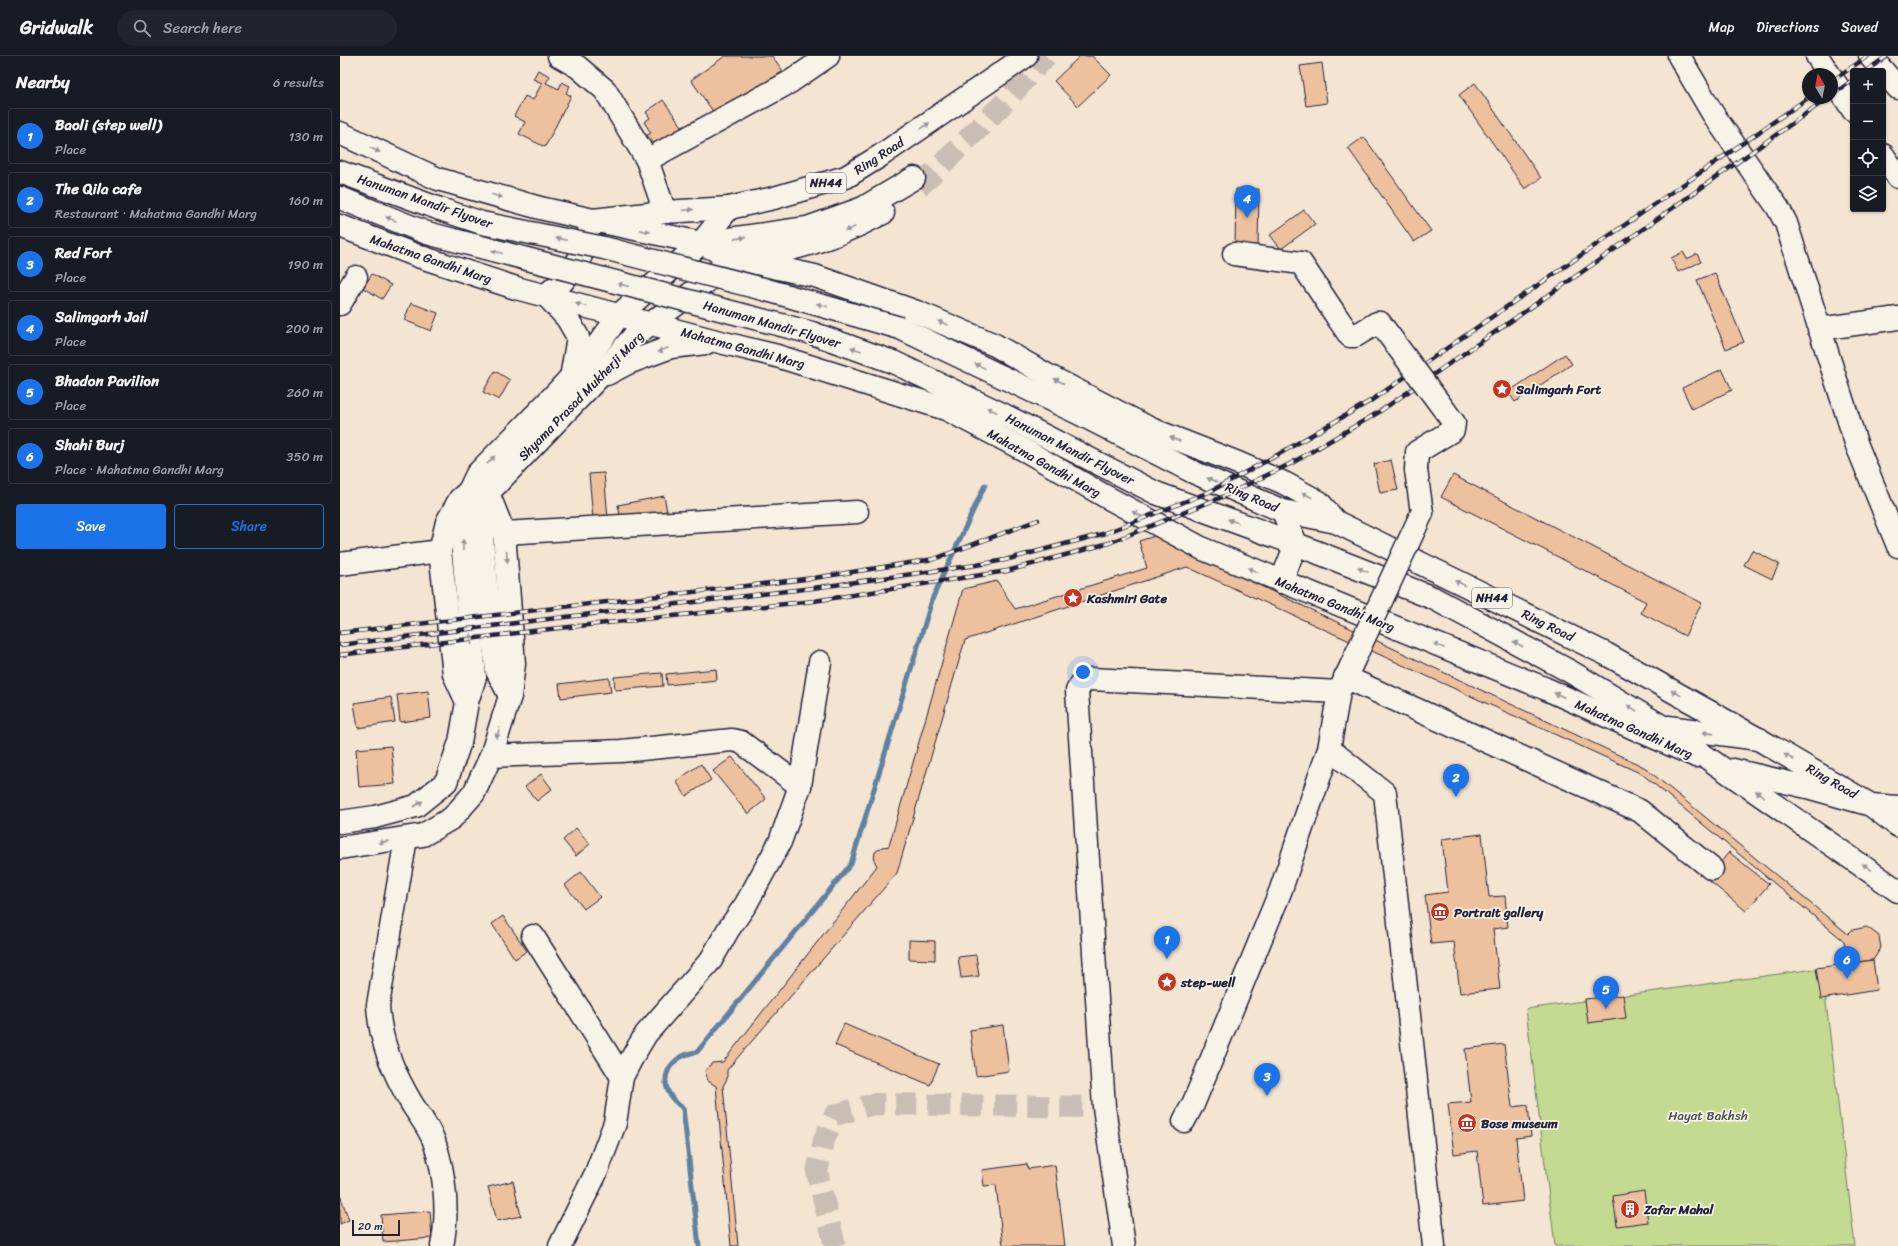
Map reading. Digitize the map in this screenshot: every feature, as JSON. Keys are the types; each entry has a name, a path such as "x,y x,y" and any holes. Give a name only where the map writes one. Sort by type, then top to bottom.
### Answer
{"main road":[{"path":"558,56 578,67 605,90 647,160 665,212"},
{"path":"647,160 790,82 828,56"},
{"name":"Ring Road","path":"593,220 665,212 729,208 774,198 846,177 880,156 1026,56"},
{"path":"1679,56 1713,114 1778,208 1786,223 1856,443 1898,546"},
{"path":"1817,56 1825,68"},
{"path":"1870,56 1880,68"},
{"path":"1886,74 1898,88"},
{"path":"1838,87 1850,105"},
{"path":"340,133 438,179 540,208 701,243 732,258 815,276 917,312 995,345 1048,376 1150,429 1238,462 1284,483 1319,502 1336,522"},
{"path":"1886,159 1898,177"},
{"name":"Hanuman Mandir Flyover","path":"340,172 482,223 604,248 767,290 900,328 1099,424"},
{"path":"701,243 807,228 863,208 916,183 890,209 853,229 786,251 732,258"},
{"name":"Hanuman Mandir Flyover","path":"340,198 427,233 812,333 893,362 1004,415 1156,493 1296,544"},
{"name":"Shyama Prasad Mukherji Marg","path":"510,696 497,671 485,576 477,474 571,378 619,315 701,243 729,208"},
{"path":"571,378 578,337 567,318 546,295 563,280 580,258 593,220"},
{"name":"Mahatma Gandhi Marg","path":"340,226 418,256 516,288 777,356 946,409 1028,452 1102,496 1203,549 1544,688 1722,768"},
{"path":"1184,1121 1194,1102 1280,892 1329,748 1342,685 1422,513 1416,470 1417,452 1453,430 1454,423 1380,323 1377,323 1355,336 1350,336 1301,263 1234,254"},
{"name":"Shyama Prasad Mukherji Marg","path":"340,822 375,817 416,806 446,782 460,742 467,702 475,677 463,551 464,527 479,492 598,378 634,336 653,324 705,283 732,258"},
{"path":"340,304 356,277"},
{"path":"1819,330 1898,318"},
{"path":"598,378 628,363 671,347 716,341"},
{"path":"1099,424 1150,429"},
{"name":"Ring Road","path":"1099,424 1193,472 1283,511 1336,522 1606,654 1760,740 1871,805 1898,807"},
{"path":"340,848 423,835 452,818 474,793 491,756 510,696 514,664 504,533 479,492"},
{"name":"Shyama Prasad Mukherji Marg","path":"467,702 454,674 440,551 447,522 460,499 479,492"},
{"path":"1281,582 1296,544 1283,511"},
{"path":"504,533 858,512"},
{"name":"Mahatma Gandhi Marg","path":"1296,544 1433,598 1571,672 1663,727 1898,891"},
{"path":"340,564 440,551"},
{"path":"560,1246 596,1173 615,1123 622,1077 646,1034 711,960 728,930 746,904 780,842 800,786 820,662"},
{"path":"1124,1246 1104,1107 1077,691 1083,681 1091,679 1342,685 1640,811 1712,869"},
{"path":"1663,727 1760,740"},
{"path":"491,756 621,751 732,740 741,742 800,786"},
{"path":"1329,748 1385,793 1434,1246"},
{"path":"1722,768 1807,787 1871,805 1898,826"},
{"path":"406,838 378,1004 379,1027 386,1052 401,1086 433,1140 445,1194 444,1236 442,1246"},
{"path":"533,936 622,1077"}],"green space":[{"name":"Hayat Bakhsh","path":"1822,968 1855,1246 1555,1246 1526,1009"}],"building":[{"path":"725,56 772,56 783,71 717,117 691,80"},
{"path":"1080,56 1092,56 1111,75 1078,106 1054,81"},
{"path":"1322,63 1327,103 1306,106 1300,66"},
{"path":"538,70 550,76 546,83 559,89 562,82 570,86 566,93 571,96 545,147 519,134 525,122 514,116 525,96 533,100 542,83 533,79"},
{"path":"1475,83 1541,178 1525,189 1459,95"},
{"path":"663,100 684,129 656,148 647,135 651,133 644,122 650,118 646,112"},
{"path":"1364,137 1431,231 1414,242 1348,148"},
{"path":"1236,189 1259,189 1258,247 1235,247"},
{"path":"1304,210 1315,224 1281,249 1270,235"},
{"path":"1683,252 1687,259 1697,254 1701,262 1678,272 1671,258"},
{"path":"1715,273 1744,342 1726,349 1697,280"},
{"path":"372,274 391,285 382,299 363,288"},
{"path":"411,303 438,313 431,331 404,320"},
{"path":"1565,354 1572,364 1515,402 1508,392"},
{"path":"1722,369 1732,390 1692,409 1682,388"},
{"path":"495,371 510,380 499,400 483,392"},
{"path":"1391,460 1398,490 1380,493 1374,464"},
{"path":"604,473 608,518 593,519 589,474"},
{"path":"1453,475 1702,603 1685,636 1641,613 1646,602 1441,497"},
{"path":"664,496 667,511 621,520 618,505"},
{"path":"1155,536 1644,767 1848,934 1852,930 1867,927 1879,936 1881,948 1873,960 1857,962 1846,954 1844,941 1642,774 1187,567 965,640 897,873 727,1070 727,1079 723,1086 738,1246 731,1246 716,1086 708,1081 705,1071 712,1063 723,1062 877,866 874,860 875,852 882,847 889,846 963,589 997,581 1015,609 1147,568 1139,541"},
{"path":"1752,550 1779,564 1772,579 1744,565"},
{"path":"716,669 717,680 667,685 666,674"},
{"path":"662,673 663,686 615,690 614,677"},
{"path":"609,678 611,692 561,698 559,684"},
{"path":"428,691 431,718 400,722 397,695"},
{"path":"391,697 395,722 358,728 354,703"},
{"path":"391,746 395,784 359,787 356,749"},
{"path":"732,757 766,799 748,814 713,771"},
{"path":"701,764 711,780 686,796 676,781"},
{"path":"541,774 552,789 537,801 525,787"},
{"path":"576,828 590,844 576,856 563,840"},
{"path":"1482,834 1489,897 1505,896 1508,927 1493,929 1500,989 1460,993 1454,942 1431,944 1425,895 1448,892 1442,839"},
{"path":"1729,852 1769,884 1746,911 1707,879"},
{"path":"581,872 600,897 584,909 565,885"},
{"path":"503,916 527,951 515,959 492,924"},
{"path":"909,940 935,941 935,960 909,959"},
{"path":"976,955 979,976 961,978 958,957"},
{"path":"1873,960 1877,990 1821,999 1816,968"},
{"path":"1623,995 1626,1018 1588,1023 1585,999"},
{"path":"844,1024 939,1064 930,1085 835,1045"},
{"path":"1003,1025 1009,1071 976,1076 970,1030"},
{"path":"1504,1044 1512,1107 1528,1105 1531,1136 1516,1138 1523,1201 1483,1206 1477,1151 1454,1154 1448,1104 1471,1102 1465,1049"},
{"path":"1027,1164 1028,1169 1055,1165 1065,1246 1003,1246 996,1185 984,1186 982,1170"},
{"path":"513,1181 521,1216 497,1221 488,1187"},
{"name":"Zafar Mahal","path":"1644,1191 1648,1222 1617,1226 1613,1196"},
{"path":"340,1195 349,1220 340,1224"},
{"path":"430,1211 432,1238 383,1242 381,1215"}],"waterway":[{"path":"699,1246 683,1108 668,1092 666,1083 670,1066 686,1055 697,1052 851,864 933,597 985,485"}],"tunnel":[{"path":"919,187 1001,106 1046,56"},
{"path":"835,1246 817,1172 824,1140 835,1115 874,1104 1104,1107"}],"railway":[{"path":"1838,77 1868,56"},
{"path":"1870,68 1887,56"},
{"path":"1838,91 1850,82"},
{"path":"340,645 813,588 976,565 1005,560 1106,533 1209,492 1279,454 1372,400 1802,102"},
{"path":"340,655 541,630 814,601 1007,571 1109,543 1222,497 1292,463 1379,412 1595,263 1820,104"},
{"path":"340,633 814,578 934,559 1038,520"}],"place":[{"name":"Salimgarh Jail","path":"1247,218"},
{"name":"Salimgarh Fort","path":"1502,389"},
{"name":"Kashmiri Gate","path":"1073,598"},
{"name":"The Qila cafe","path":"1456,797"},
{"name":"Portrait gallery","path":"1440,912"},
{"name":"Baoli (step well)","path":"1167,959"},
{"name":"Shahi Burj","path":"1847,979"},
{"name":"step-well","path":"1167,982"},
{"name":"Bhadon Pavilion","path":"1606,1009"},
{"name":"Red Fort","path":"1267,1096"},
{"name":"Bose museum","path":"1467,1123"},
{"name":"Zafar Mahal","path":"1630,1209"}]}
